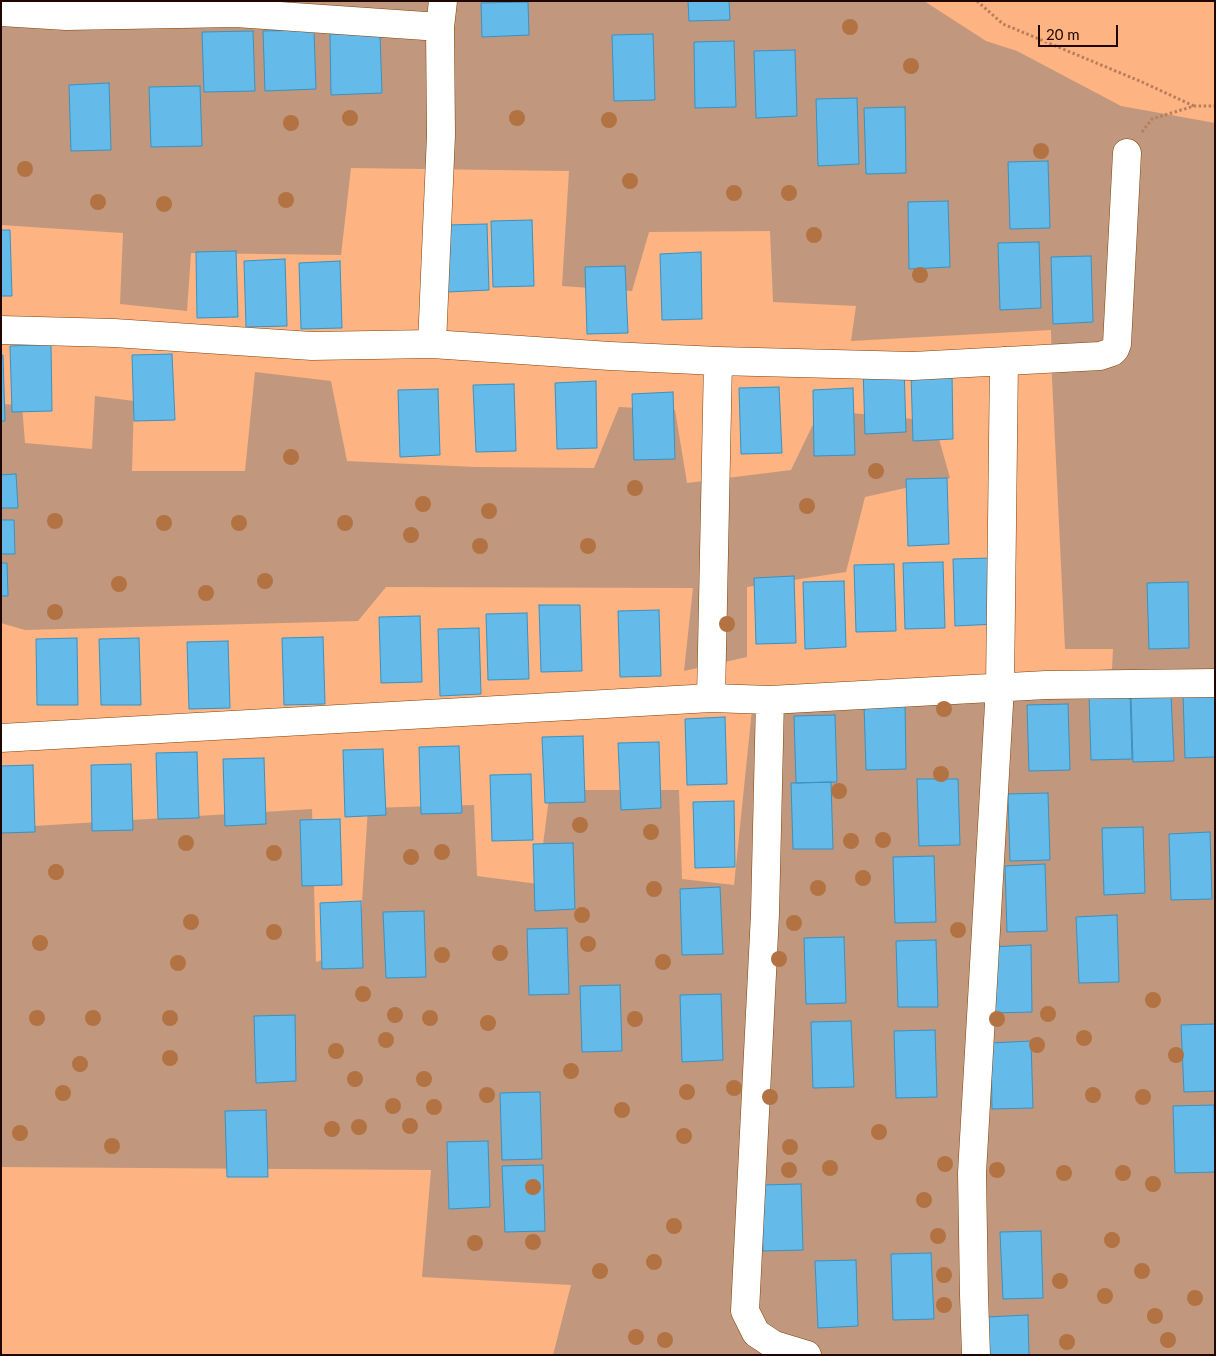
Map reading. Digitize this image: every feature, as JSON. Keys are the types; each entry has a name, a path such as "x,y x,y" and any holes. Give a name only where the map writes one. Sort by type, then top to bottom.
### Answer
{"street":[{"path":"1,12 66,16 236,13 441,14 441,135 432,344"},
{"path":"1,330 114,333 312,346 432,344 718,361 913,366 1100,356 1108,354 1115,349 1117,344 1127,153"},
{"path":"711,698 718,361"},
{"path":"976,1355 972,1172 1000,687 1004,361"},
{"path":"1,738 711,698 770,700 1046,685 1215,682"},
{"path":"770,700 765,914 745,1311 756,1333 774,1350 807,1355"}],"path":[{"path":"977,1 1003,24 1194,106"},
{"path":"1127,153 1152,119 1194,106 1215,106"}],"shaded area":[{"path":"1,1 924,1 986,41 1017,51 1121,106 1215,123 1215,1355 553,1355 571,1285 422,1277 431,1170 1,1167 1,828 312,809 316,962 359,949 368,808 474,805 477,876 538,884 550,790 679,790 682,879 734,885 754,690 967,681 1112,669 1113,649 1065,649 1051,330 851,341 856,306 773,302 770,231 649,232 632,291 562,286 569,171 351,168 341,255 191,253 187,311 120,304 123,233 1,225"},
{"path":"255,372 331,381 347,461 475,467 594,468 619,407 675,410 687,483 791,470 820,410 934,421 950,478 865,497 846,572 747,587 747,657 684,671 693,588 386,587 358,621 25,630 1,623 1,404 22,405 25,443 92,449 95,396 134,401 132,471 245,471"}],"building":[{"path":"688,1 729,1 730,20 689,21"},
{"path":"528,2 529,35 482,37 481,3"},
{"path":"314,30 316,89 265,91 263,31"},
{"path":"253,31 255,91 204,92 202,32"},
{"path":"380,33 382,93 331,95 330,34"},
{"path":"653,34 655,100 614,101 612,35"},
{"path":"734,41 736,107 695,108 694,42"},
{"path":"795,50 797,116 756,118 754,51"},
{"path":"109,83 111,150 71,151 69,85"},
{"path":"200,86 202,146 151,147 149,87"},
{"path":"857,98 859,164 818,166 816,99"},
{"path":"905,107 906,173 866,174 864,108"},
{"path":"1048,161 1050,228 1010,229 1008,162"},
{"path":"948,201 950,267 909,269 908,202"},
{"path":"532,220 534,286 493,287 491,221"},
{"path":"487,224 489,290 448,292 447,225"},
{"path":"1,230 10,230 12,296 1,296"},
{"path":"1039,242 1041,308 1000,310 998,243"},
{"path":"236,251 238,317 197,318 196,252"},
{"path":"701,252 702,319 662,320 660,254"},
{"path":"1091,256 1093,322 1053,324 1051,257"},
{"path":"285,259 287,326 246,327 244,261"},
{"path":"340,261 342,328 301,329 299,263"},
{"path":"625,266 628,333 587,334 585,267"},
{"path":"51,344 52,411 12,412 10,346"},
{"path":"172,354 175,420 134,421 132,355"},
{"path":"1,355 3,355 5,421 1,421"},
{"path":"904,366 906,432 865,434 863,367"},
{"path":"952,373 953,439 913,441 911,374"},
{"path":"596,381 597,448 557,449 555,383"},
{"path":"514,384 516,451 476,452 473,385"},
{"path":"779,387 782,453 741,454 739,388"},
{"path":"853,388 855,455 814,456 813,390"},
{"path":"438,389 440,455 400,457 398,390"},
{"path":"673,392 675,459 634,460 632,394"},
{"path":"16,474 18,508 1,508 1,475"},
{"path":"947,478 949,544 908,546 906,479"},
{"path":"1,520 14,520 15,554 1,554"},
{"path":"993,558 996,624 955,626 953,559"},
{"path":"943,562 945,628 905,629 903,563"},
{"path":"1,563 7,563 8,596 1,596"},
{"path":"894,564 896,631 856,632 854,565"},
{"path":"794,576 796,643 756,644 754,578"},
{"path":"844,581 846,647 805,649 803,582"},
{"path":"1188,582 1189,648 1149,649 1147,583"},
{"path":"539,605 580,605 582,671 541,672"},
{"path":"659,610 661,676 620,677 618,611"},
{"path":"527,613 529,679 488,680 486,614"},
{"path":"420,616 422,682 381,683 379,617"},
{"path":"479,628 481,694 440,696 438,629"},
{"path":"323,637 325,704 284,705 282,638"},
{"path":"77,638 78,705 37,705 36,639"},
{"path":"139,638 141,705 101,705 99,639"},
{"path":"228,641 230,708 189,709 187,642"},
{"path":"1215,691 1215,757 1185,758 1183,692"},
{"path":"1130,693 1132,759 1091,760 1089,694"},
{"path":"1171,695 1174,761 1133,762 1131,696"},
{"path":"905,702 906,769 866,770 864,704"},
{"path":"1068,704 1070,770 1029,771 1027,705"},
{"path":"835,715 837,782 796,783 794,716"},
{"path":"725,717 727,784 687,785 685,719"},
{"path":"583,736 585,802 545,803 542,737"},
{"path":"659,742 661,808 621,810 618,743"},
{"path":"459,746 462,813 421,814 419,747"},
{"path":"383,749 386,815 345,817 343,750"},
{"path":"197,752 199,818 158,819 156,753"},
{"path":"264,758 266,824 225,826 223,759"},
{"path":"131,764 133,830 92,831 91,765"},
{"path":"33,765 35,832 1,833 1,766"},
{"path":"531,774 533,840 492,841 490,775"},
{"path":"917,779 958,779 960,845 919,846"},
{"path":"831,782 833,849 793,849 791,783"},
{"path":"1048,793 1050,860 1010,861 1008,794"},
{"path":"734,801 735,867 695,868 693,802"},
{"path":"340,819 342,885 302,886 300,820"},
{"path":"1143,827 1145,893 1104,895 1102,828"},
{"path":"1210,832 1212,899 1171,900 1169,834"},
{"path":"573,843 575,909 535,911 533,844"},
{"path":"934,856 936,922 895,923 893,857"},
{"path":"1045,864 1047,931 1007,932 1005,866"},
{"path":"720,887 723,954 682,955 680,889"},
{"path":"361,901 363,968 322,969 320,903"},
{"path":"424,911 426,977 386,978 383,912"},
{"path":"1117,915 1119,982 1079,983 1076,917"},
{"path":"567,928 569,994 529,995 527,929"},
{"path":"844,937 846,1003 806,1004 804,938"},
{"path":"936,940 938,1007 898,1007 896,941"},
{"path":"1031,945 1032,1012 992,1013 990,947"},
{"path":"620,985 622,1051 582,1052 580,986"},
{"path":"721,994 723,1060 682,1062 680,995"},
{"path":"295,1015 296,1081 256,1083 254,1016"},
{"path":"851,1021 854,1087 813,1088 811,1022"},
{"path":"1215,1024 1215,1091 1184,1092 1181,1025"},
{"path":"935,1030 937,1097 896,1098 894,1031"},
{"path":"1031,1041 1033,1108 992,1109 991,1043"},
{"path":"540,1092 542,1159 502,1160 500,1093"},
{"path":"1214,1105 1215,1172 1175,1173 1173,1106"},
{"path":"266,1110 268,1177 227,1177 225,1111"},
{"path":"488,1141 490,1207 449,1209 447,1142"},
{"path":"543,1165 545,1231 505,1232 502,1166"},
{"path":"801,1184 803,1250 763,1251 761,1185"},
{"path":"1041,1231 1043,1298 1003,1299 1000,1232"},
{"path":"931,1253 934,1319 893,1320 891,1254"},
{"path":"856,1260 858,1326 818,1328 815,1261"},
{"path":"1028,1315 1029,1355 988,1355 987,1317"}]}
